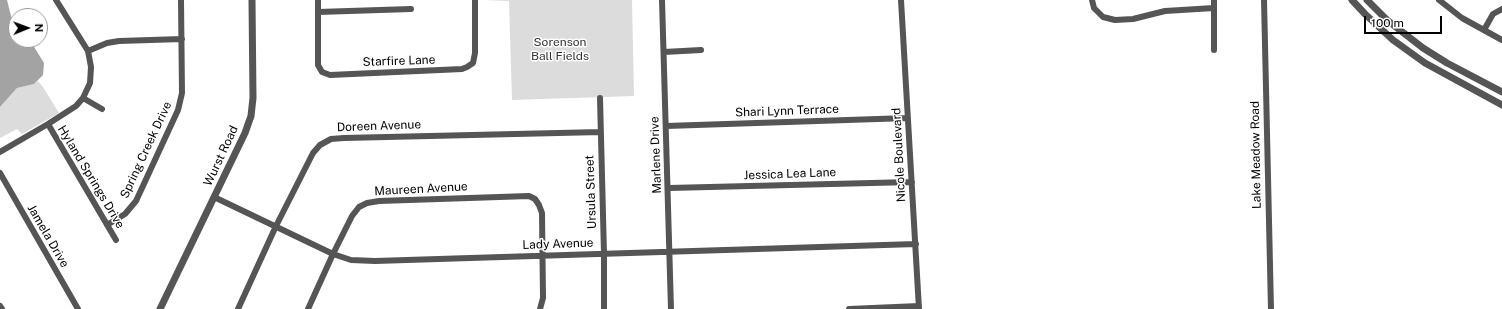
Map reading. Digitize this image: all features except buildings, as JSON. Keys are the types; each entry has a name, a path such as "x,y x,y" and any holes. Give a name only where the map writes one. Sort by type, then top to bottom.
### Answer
{"street":[{"path":"0,152 76,106 84,98 90,83 92,67 88,51 56,0"},
{"name":"Spring Creek Drive","path":"107,225 125,214 136,201 178,110 182,93 181,0"},
{"name":"Wurst Road","path":"160,309 251,116 253,98 252,0"},
{"path":"318,0 318,12 411,9"},
{"name":"Starfire Lane","path":"318,12 318,65 322,72 330,75 462,69 473,63 475,53 475,0"},
{"name":"Marlene Drive","path":"662,0 671,309"},
{"name":"Nicole Boulevard","path":"901,0 919,308"},
{"path":"1092,0 1094,8 1103,17 1115,20 1133,19 1165,11 1214,8"},
{"path":"1214,0 1214,50"},
{"name":"Lake Meadow Road","path":"1264,0 1271,309"},
{"path":"1352,0 1393,40 1425,63 1502,105"},
{"path":"1367,0 1387,20 1423,48 1447,63 1502,92"},
{"path":"1439,0 1462,18 1502,40"},
{"path":"1484,30 1493,14 1502,9"},
{"path":"88,51 107,43 119,41 182,39"},
{"path":"664,52 701,50"},
{"path":"84,98 102,109"},
{"name":"Ursula Street","path":"600,98 604,309"},
{"name":"Shari Lynn Terrace","path":"666,126 908,118"},
{"name":"Hyland Springs Drive","path":"48,124 116,240"},
{"name":"Doreen Avenue","path":"238,309 276,226 313,153 320,145 331,139 601,132"},
{"name":"Jamela Drive","path":"0,174 78,309"},
{"name":"Jessica Lea Lane","path":"668,188 912,182"},
{"name":"Maureen Avenue","path":"308,309 352,216 359,207 367,203 379,201 528,196 535,199 542,213 543,256"},
{"name":"Lady Avenue","path":"214,197 333,254 351,260 375,261 916,244"},
{"path":"540,309 543,298 543,256"},
{"path":"849,309 919,308"}],"green space":[{"name":"Sorenson Ball Fields","path":"483,0 632,0 634,96 512,100 509,1"},
{"path":"38,81 59,113 22,134 17,129 0,138 0,107 17,88 34,84"}],"shaded area":[{"path":"0,0 7,0 9,8 8,48 35,48 44,63 43,75 34,84 17,88 0,107"}]}
